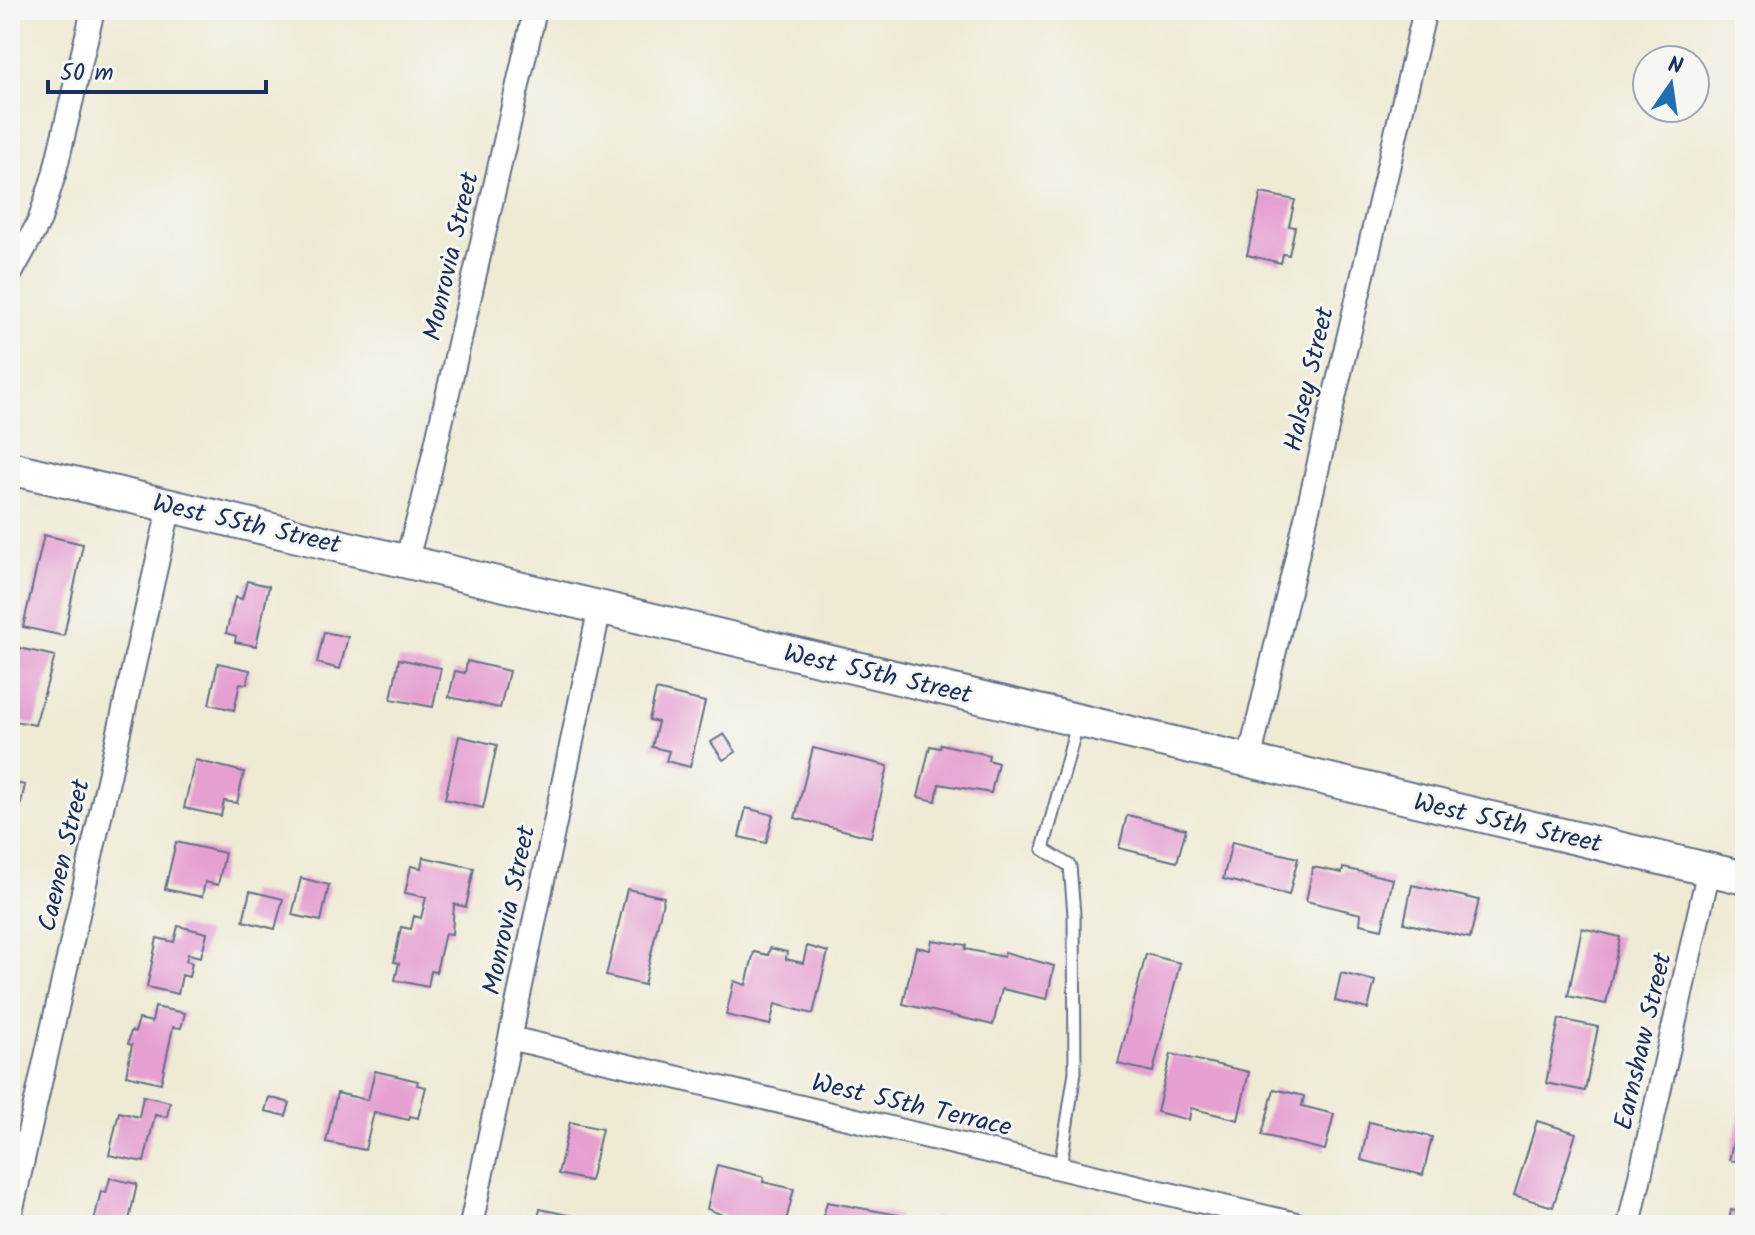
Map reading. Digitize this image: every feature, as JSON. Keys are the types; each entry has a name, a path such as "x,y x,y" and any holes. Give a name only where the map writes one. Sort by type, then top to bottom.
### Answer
{"street":[{"path":"10,275 39,222 54,175 93,10"},
{"name":"Monrovia Street","path":"406,561 423,502 535,10"},
{"name":"Halsey Street","path":"1249,761 1425,10"},
{"name":"West 55th Street","path":"10,468 1745,878"},
{"name":"Caenen Street","path":"10,1217 170,505"},
{"name":"Monrovia Street","path":"471,1225 600,607"},
{"name":"Earnshaw Street","path":"1629,1225 1709,869"},
{"name":"West 55th Terrace","path":"510,1038 1300,1225"}],"lane":[{"path":"1060,1168 1075,1072 1074,914 1070,866 1043,849 1078,720"}],"building":[{"path":"1261,193 1295,200 1289,226 1295,227 1289,255 1283,254 1281,263 1247,255"},
{"path":"44,535 83,544 64,636 23,627"},
{"path":"247,581 269,586 256,646 235,642 236,636 226,633 235,597 242,599"},
{"path":"324,632 348,637 340,669 317,663"},
{"path":"10,646 55,656 35,725 10,720"},
{"path":"399,659 441,668 433,707 391,699"},
{"path":"467,661 509,671 500,708 449,697 455,671 465,673"},
{"path":"218,663 250,670 247,684 240,683 234,710 209,704"},
{"path":"656,690 705,702 690,767 666,761 669,751 652,747 658,722 649,720"},
{"path":"724,734 736,752 723,760 711,742"},
{"path":"459,736 497,745 483,808 445,799"},
{"path":"941,744 989,755 988,760 998,763 991,793 939,784 936,801 918,797 930,746 940,748"},
{"path":"813,748 888,766 871,837 795,818"},
{"path":"195,760 244,772 237,803 224,801 221,816 184,808"},
{"path":"10,782 25,785 11,848 10,848"},
{"path":"746,808 773,815 766,843 739,837"},
{"path":"1127,815 1186,829 1177,862 1119,848"},
{"path":"176,842 225,853 218,885 205,882 202,897 165,889"},
{"path":"1232,842 1298,858 1289,895 1223,879"},
{"path":"423,857 474,868 466,907 454,904 452,934 445,933 436,972 431,971 428,987 395,980 399,963 394,962 401,927 411,929 414,916 421,918 426,897 405,893 411,866 421,868"},
{"path":"1313,867 1342,873 1343,868 1393,879 1382,929 1360,924 1361,914 1306,901"},
{"path":"301,878 329,885 321,921 292,915"},
{"path":"1412,885 1479,900 1470,938 1404,923"},
{"path":"627,889 664,897 644,985 606,976"},
{"path":"250,891 283,899 275,929 243,921"},
{"path":"178,926 207,933 201,957 188,954 186,961 192,963 189,977 182,975 178,994 147,987 157,938 174,942"},
{"path":"1582,928 1620,937 1606,1004 1568,996"},
{"path":"932,940 966,945 965,949 1004,957 1005,952 1054,966 1047,999 1002,989 993,1025 903,1004 916,947 930,950"},
{"path":"807,946 828,952 813,1014 775,1004 770,1025 726,1015 734,981 746,985 754,952 768,955 770,948 787,952 786,959 803,963"},
{"path":"1146,954 1180,963 1153,1072 1118,1064"},
{"path":"1341,973 1375,981 1368,1009 1335,1001"},
{"path":"155,1007 185,1013 181,1028 173,1027 161,1083 126,1075 132,1045 128,1044 131,1031 135,1032 139,1019 152,1022"},
{"path":"1559,1019 1598,1027 1585,1091 1546,1083"},
{"path":"1171,1054 1249,1072 1238,1120 1191,1108 1189,1120 1157,1112"},
{"path":"375,1071 418,1081 417,1085 426,1087 418,1118 410,1116 409,1120 374,1112 365,1150 326,1142 337,1093 368,1100"},
{"path":"1274,1089 1304,1096 1302,1106 1334,1114 1325,1150 1262,1135"},
{"path":"1745,1095 1745,1163 1729,1160"},
{"path":"143,1096 170,1102 167,1117 155,1115 144,1162 109,1155 119,1112 139,1117"},
{"path":"269,1097 290,1103 286,1116 265,1111"},
{"path":"1537,1121 1576,1133 1553,1207 1514,1195"},
{"path":"570,1122 602,1129 590,1181 558,1174"},
{"path":"1369,1122 1432,1137 1423,1175 1361,1160"},
{"path":"717,1165 764,1177 763,1182 794,1189 785,1225 747,1220 746,1224 707,1209"},
{"path":"110,1178 137,1184 128,1225 93,1225 101,1191 106,1193"},
{"path":"827,1202 899,1215 897,1225 821,1225"},
{"path":"540,1209 582,1218 580,1225 537,1225"},
{"path":"1731,1210 1745,1213 1745,1225 1728,1225"},
{"path":"933,1217 962,1224 962,1225 931,1225"}]}
